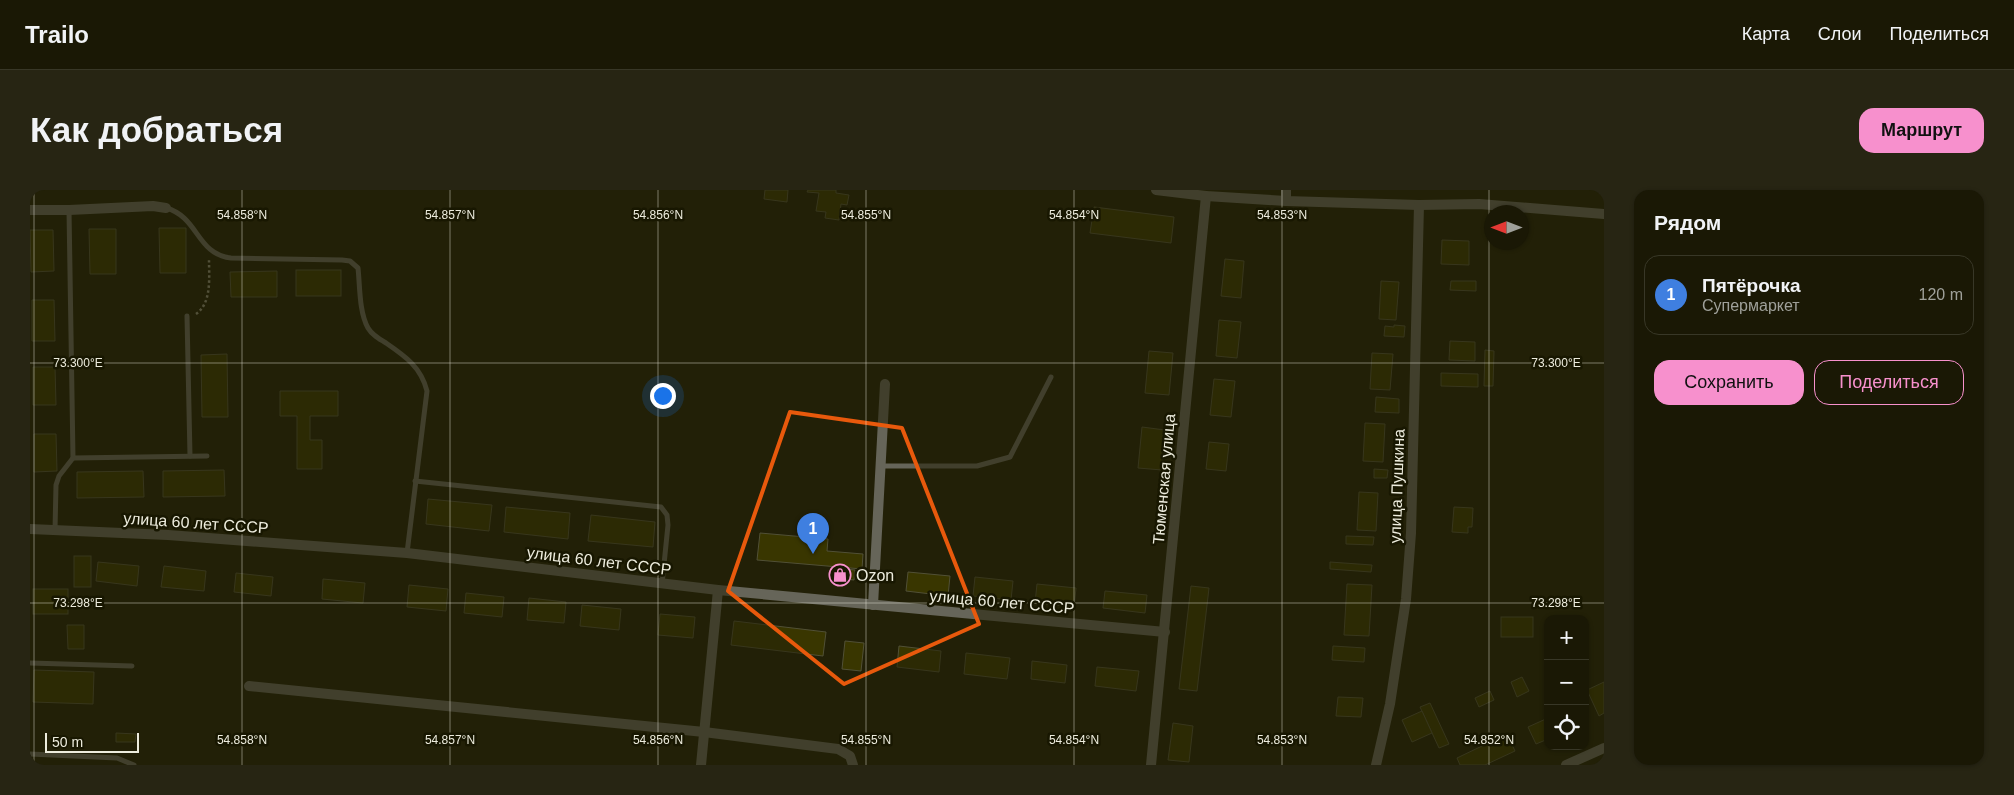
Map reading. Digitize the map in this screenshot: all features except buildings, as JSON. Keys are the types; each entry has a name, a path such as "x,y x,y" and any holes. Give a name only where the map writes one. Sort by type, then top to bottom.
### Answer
{"street":[{"path":"1156,190 1206,196 1286,201 1419,205 1479,204 1604,214"},
{"path":"1286,190 1286,201"},
{"name":"Тюменская улица","path":"1151,765 1206,196"},
{"name":"улица Пушкина","path":"1376,765 1390,704 1406,599 1411,533 1419,205"},
{"path":"30,210 152,206 166,208"},
{"path":"873,605 885,384"},
{"name":"улица 60 лет СССР","path":"30,529 168,535 407,553 718,590 1165,632"},
{"path":"701,765 718,590"},
{"path":"249,686 704,732 838,749 850,756 853,765"},
{"path":"1566,765 1604,748"}],"lane":[{"path":"166,208 183,215 216,255 231,258 342,260 354,264 358,268 364,316 368,327 372,334 408,358 420,371 427,391 414,481 407,553"},
{"path":"55,530 56,485 59,476 73,458 69,210"},
{"path":"187,316 190,456"},
{"path":"880,466 977,466 1010,458 1051,377"},
{"path":"73,458 207,456"},
{"path":"414,481 661,507 666,515 668,525 662,584"},
{"path":"30,663 132,666"},
{"path":"30,754 117,758 134,765"}],"path":[{"path":"187,316 196,314 202,309 210,282 210,250"}],"highlighted area":[{"path":"790,412 902,428 979,624 844,684 728,591"}],"place":[{"name":"Пятёрочка","path":"813,554"},
{"name":"Ozon","path":"840,575"}]}
